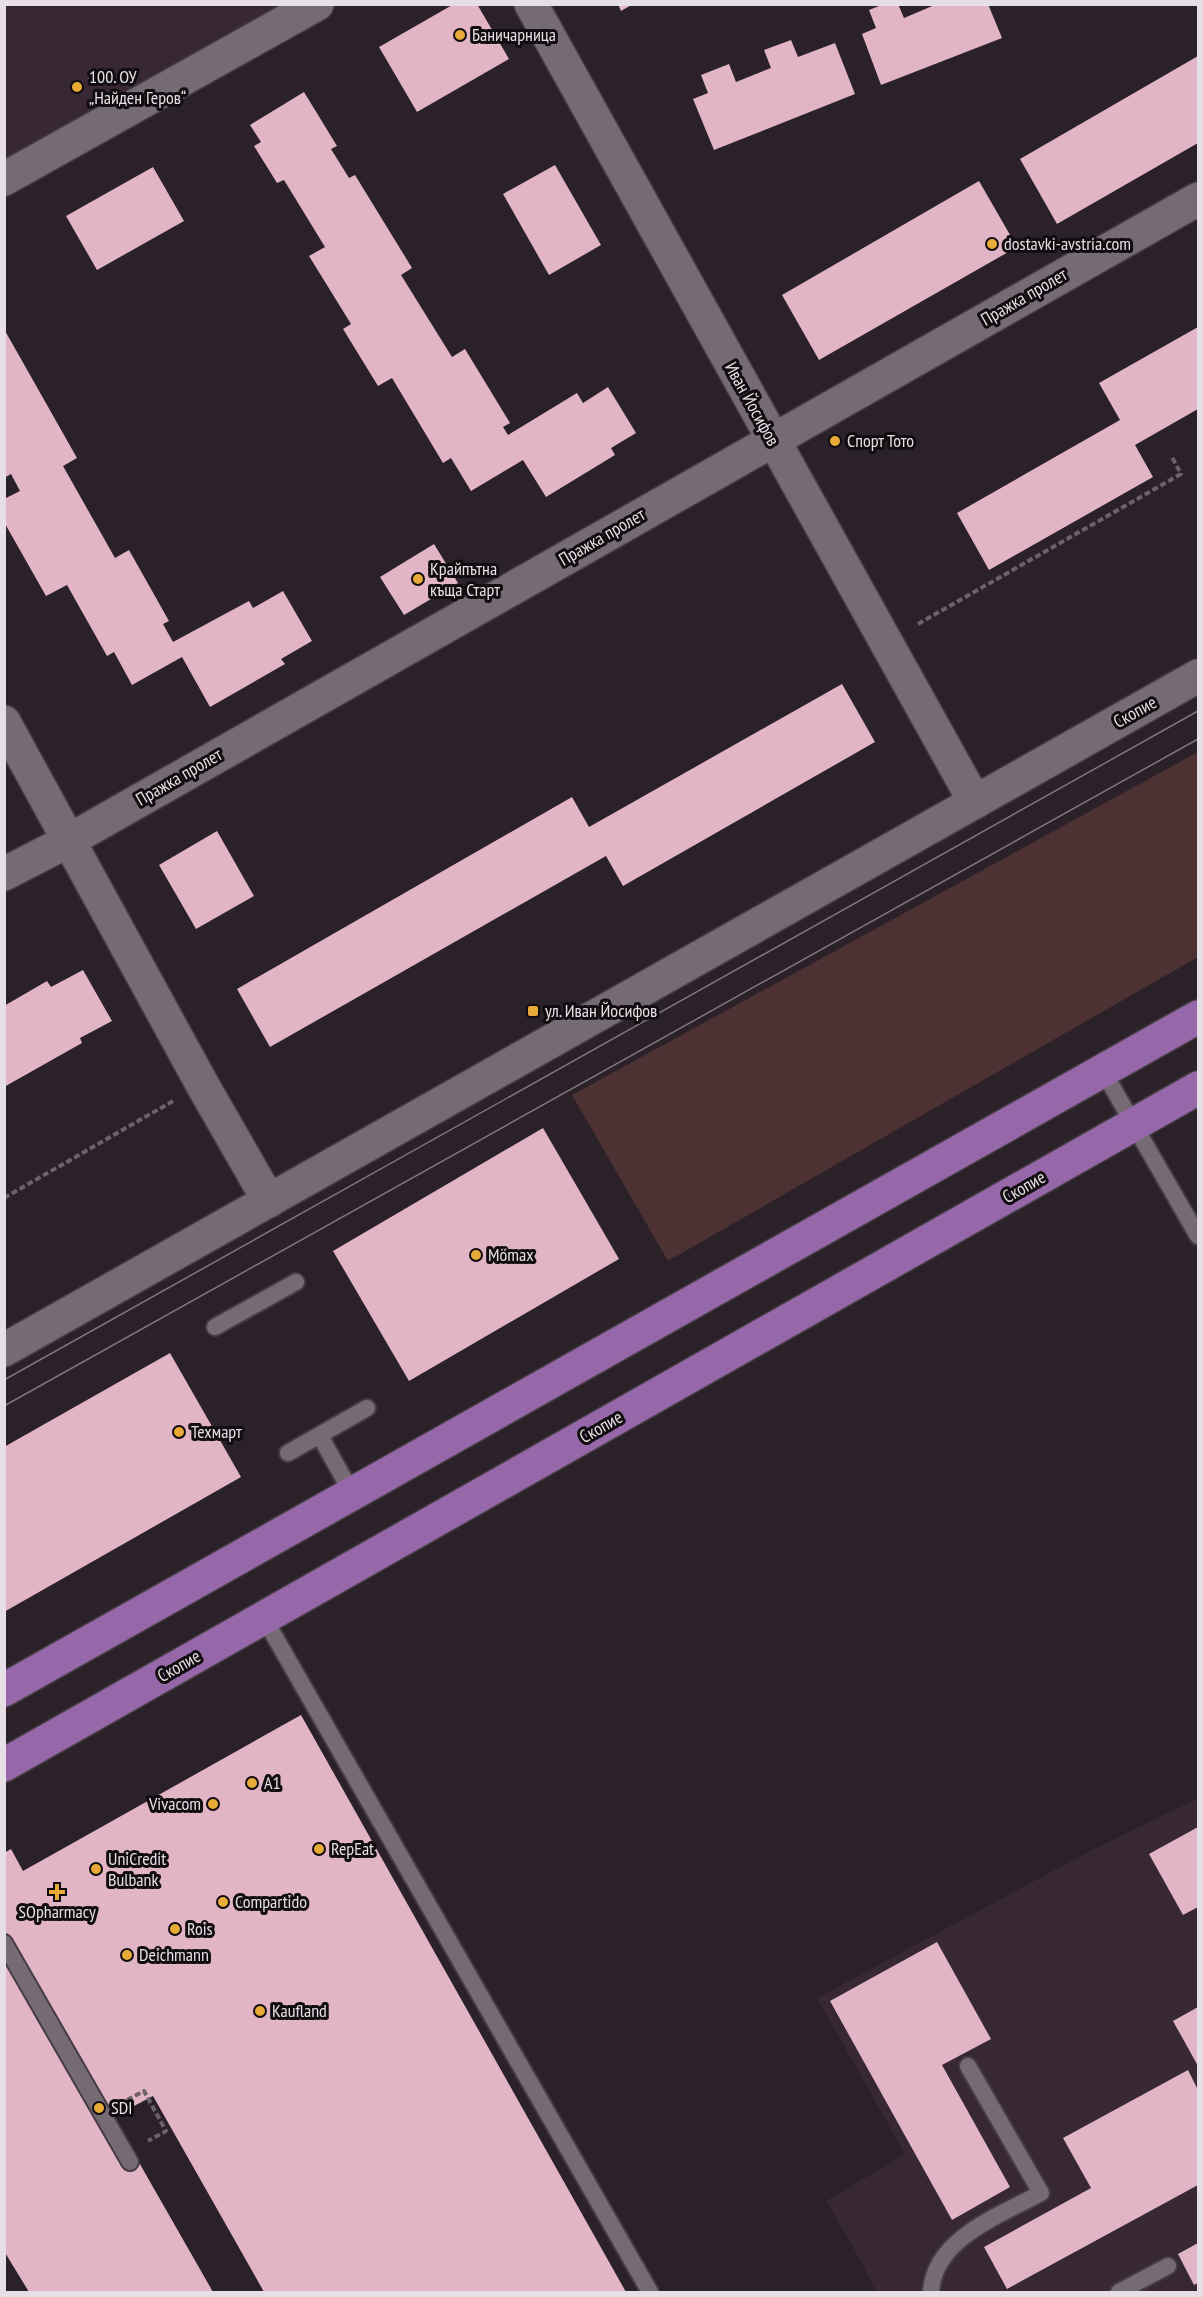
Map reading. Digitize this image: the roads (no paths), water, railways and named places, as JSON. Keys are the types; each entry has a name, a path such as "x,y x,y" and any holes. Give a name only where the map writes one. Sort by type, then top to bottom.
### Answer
{"main road":[{"path":"4,1690 1198,1017"},
{"name":"Скопие","path":"4,1765 1198,1088"}],"street":[{"path":"4,180 317,4"},
{"name":"Иван Йосифов","path":"531,4 975,802"},
{"name":"Пражка пролет","path":"4,874 68,841 1198,199"},
{"name":"Скопие","path":"4,1350 1198,676"},
{"path":"4,722 269,1202"}],"lane":[{"path":"1103,1071 1198,1236"},
{"path":"215,1327 296,1282"},
{"path":"288,1453 368,1408"},
{"path":"320,1436 353,1495"},
{"path":"264,1618 650,2292"},
{"path":"4,1943 130,2162"},
{"path":"931,2292 932,2284 944,2259 962,2236 1041,2193 968,2066"},
{"path":"1119,2292 1167,2266"}],"tram line":[{"path":"4,1380 1198,711"},
{"path":"4,1406 1198,739"}],"place":[{"name":"Баничарница","path":"460,35"},
{"name":"100. ОУ „Найден Геров“","path":"77,87"},
{"name":"dostavki-avstria.com","path":"992,244"},
{"name":"Спорт Тото","path":"835,441"},
{"name":"Крайпътна къща Старт","path":"418,579"},
{"name":"ул. Иван Йосифов","path":"533,1011"},
{"name":"Mömax","path":"476,1255"},
{"name":"Техмарт","path":"179,1432"},
{"name":"A1","path":"252,1783"},
{"name":"Vivacom","path":"213,1804"},
{"name":"RepEat","path":"319,1849"},
{"name":"UniCredit Bulbank","path":"96,1869"},
{"name":"SOpharmacy","path":"57,1892"},
{"name":"Compartido","path":"223,1902"},
{"name":"Rois","path":"175,1929"},
{"name":"Deichmann","path":"127,1955"},
{"name":"Kaufland","path":"260,2011"},
{"name":"SDI","path":"99,2108"}]}
